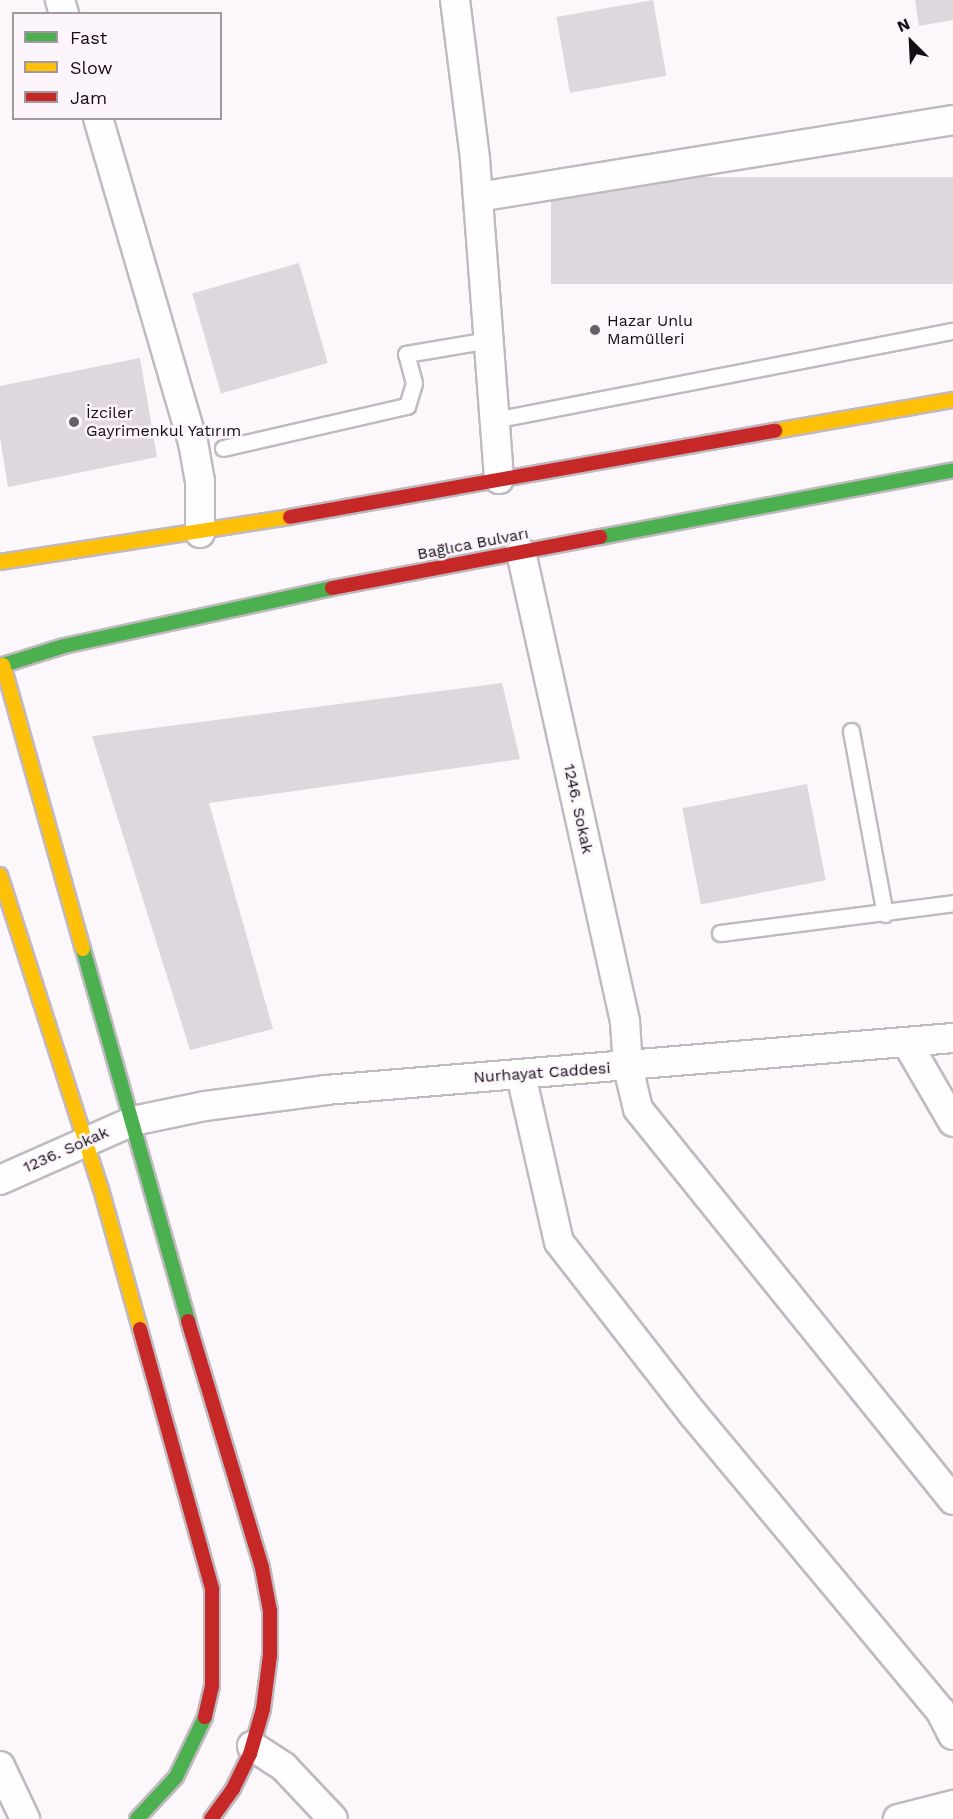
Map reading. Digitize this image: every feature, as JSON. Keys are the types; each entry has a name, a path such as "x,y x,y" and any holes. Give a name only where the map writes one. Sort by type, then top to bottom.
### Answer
{"main road":[{"path":"0,562 200,533 953,400"},
{"name":"Bağlıca Bulvarı","path":"1,661 87,641 521,552 953,470"},
{"path":"1,661 262,1568 270,1611 270,1655 263,1708 252,1746 233,1789 211,1819"},
{"path":"0,875 86,1140 212,1589 212,1686 204,1720 176,1777 137,1819"}],"street":[{"path":"455,0 478,197 499,479"},
{"path":"99,120 193,442 200,481 200,533"},
{"path":"478,197 953,120"},
{"name":"1246. Sokak","path":"521,552 625,1022 628,1066 638,1108 953,1500"},
{"name":"Nurhayat Caddesi","path":"133,1121 205,1106 326,1090 953,1038"},
{"path":"907,1043 953,1122"},
{"path":"521,1075 559,1242 693,1414 940,1710 953,1735"},
{"name":"1236. Sokak","path":"0,1180 133,1121"},
{"path":"252,1746 284,1767 333,1819"},
{"path":"0,1766 26,1819"},
{"path":"898,1819 953,1805"}],"lane":[{"path":"495,420 953,331"},
{"path":"223,448 407,406 414,383 406,354 489,340"},
{"path":"851,732 885,914"},
{"path":"720,933 885,914 953,903"}],"building":[{"path":"653,0 666,76 570,93 556,17"},
{"path":"915,0 953,0 953,20 919,26"},
{"path":"551,177 953,177 953,284 551,284"},
{"path":"299,263 328,363 221,394 192,294"},
{"path":"140,358 157,457 8,487 0,437 0,386"},
{"path":"502,683 520,759 209,803 273,1029 190,1050 92,736"},
{"path":"807,784 826,880 701,904 682,808"}],"traffic: fast":[{"path":"600,537 953,470"},
{"path":"0,666 64,646 332,588"},
{"path":"83,949 188,1321"},
{"path":"137,1819 176,1777 205,1717"}],"traffic: slow":[{"path":"775,431 953,400"},
{"path":"0,562 290,517"},
{"path":"3,665 83,949"},
{"path":"0,875 101,1189 140,1329"}],"traffic: jam":[{"path":"290,517 775,431"},
{"path":"332,588 600,537"},
{"path":"188,1321 262,1568 270,1611 270,1655 263,1709 250,1754 233,1789 211,1819"},
{"path":"140,1329 212,1589 212,1686 205,1717"}],"place":[{"name":"Hazar Unlu Mamülleri","path":"595,330"},
{"name":"İzciler Gayrimenkul Yatırım","path":"74,422"}]}
